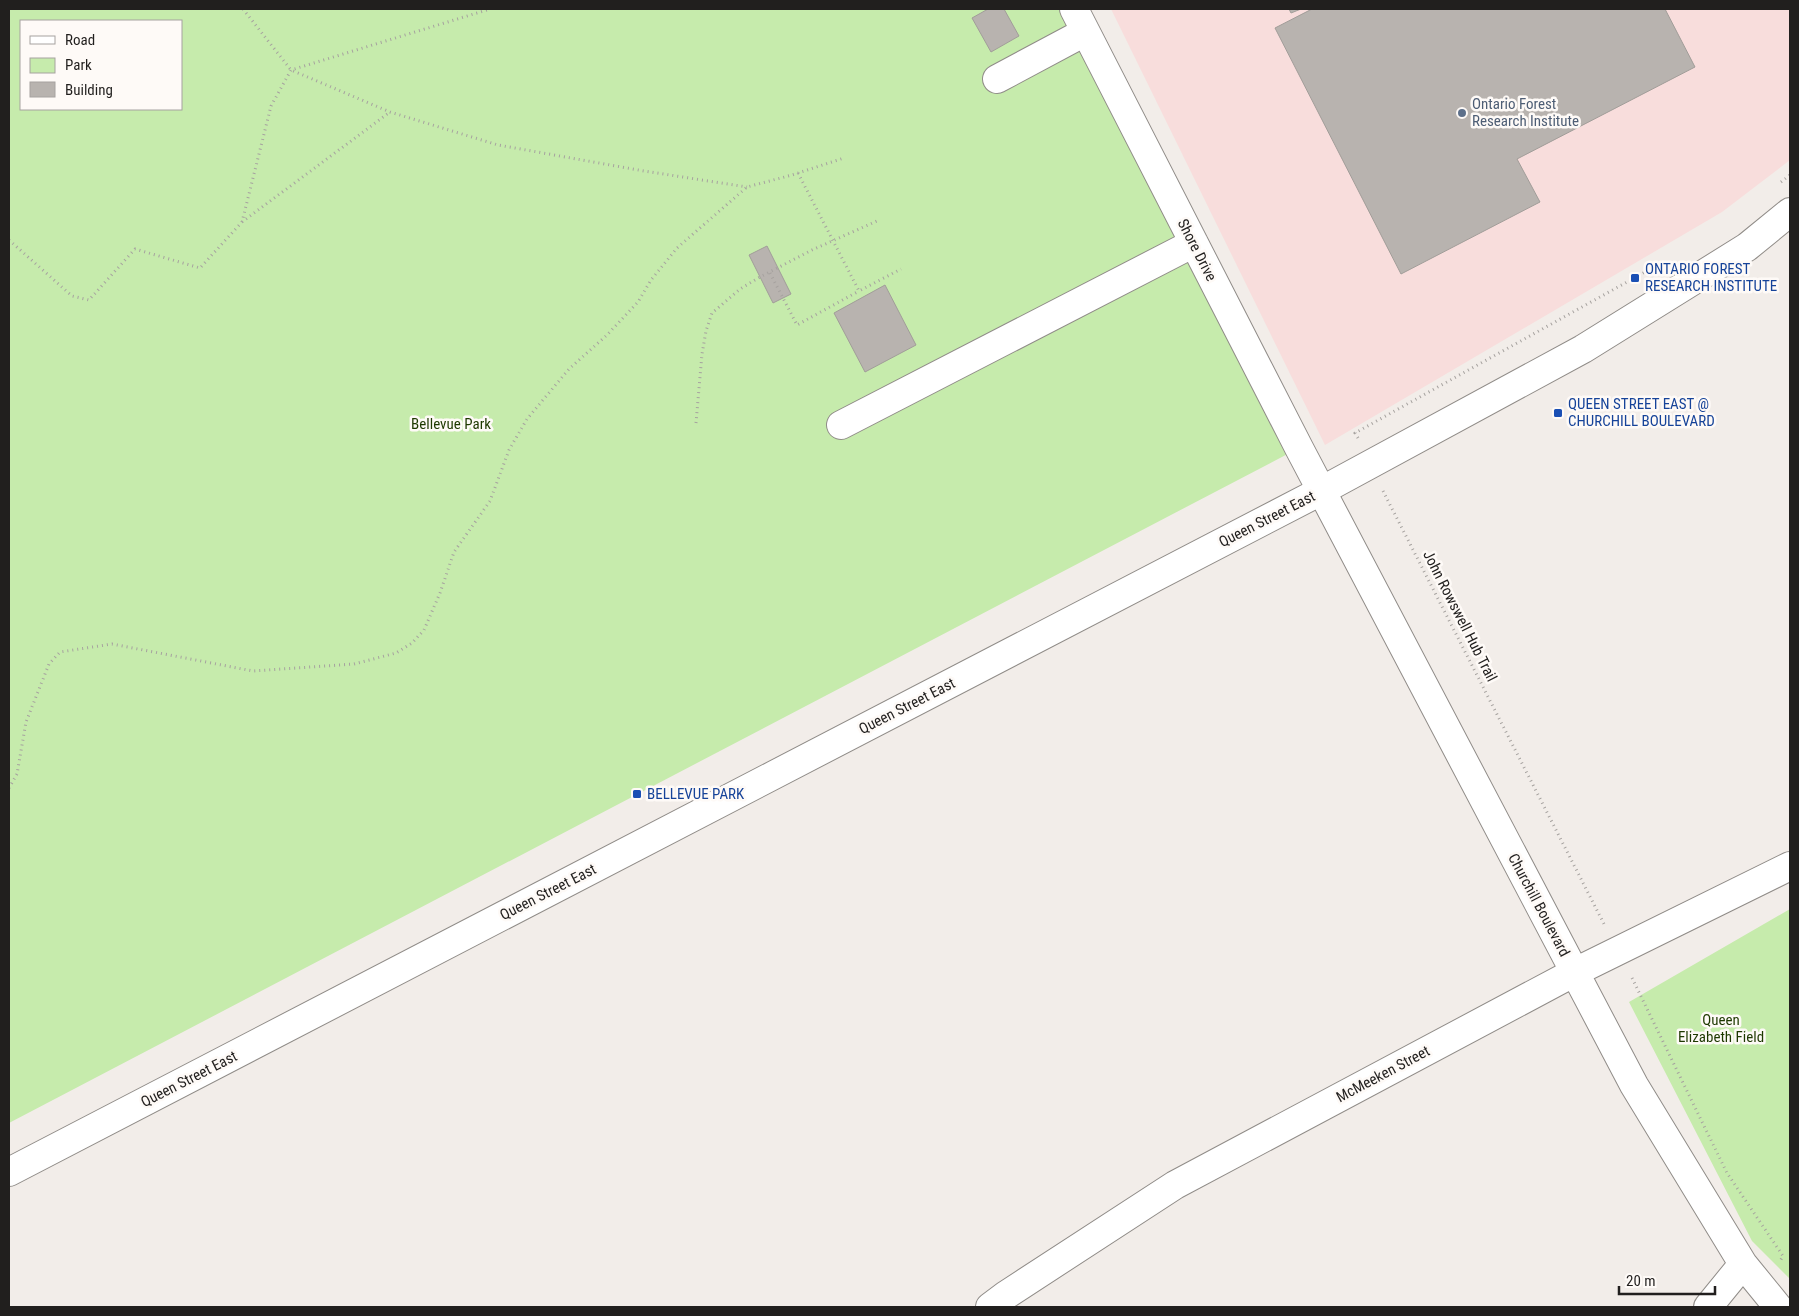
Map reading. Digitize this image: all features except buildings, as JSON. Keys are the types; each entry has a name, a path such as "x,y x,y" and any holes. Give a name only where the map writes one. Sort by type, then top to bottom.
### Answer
{"street":[{"path":"998,79 1079,20"},
{"name":"Shore Drive","path":"1079,20 1321,491"},
{"name":"Queen Street East","path":"9,1172 1370,465 1583,349 1747,247 1790,212"},
{"path":"841,425 1194,243"},
{"name":"Churchill Boulevard","path":"1321,491 1634,1085 1742,1264 1778,1307"},
{"name":"McMeeken Street","path":"990,1307 1175,1185 1575,972 1790,866"},
{"path":"1708,1307 1742,1264"}],"path":[{"path":"243,9 291,70 390,112 498,145 748,187 844,158"},
{"path":"242,222 270,106 291,70 490,9"},
{"path":"9,240 72,296 89,300 135,249 200,268 242,222 390,112"},
{"path":"798,173 859,291"},
{"path":"1775,187 1790,175"},
{"path":"9,788 17,774 26,722 49,664 60,652 112,644 253,671 354,664 396,653 412,643 424,630 440,593 454,552 490,501 509,450 527,419 569,369 607,335 638,302 651,280 677,248 748,187"},
{"path":"696,423 702,354 706,331 712,313 740,289 832,240 877,222"},
{"path":"770,273 797,325 902,268"},
{"name":"John Rowswell Hub Trail","path":"1646,271 1355,433 1619,951 1727,1173 1783,1256"}],"shaded area":[{"path":"1111,9 1790,9 1790,160 1722,212 1325,445"}],"green space":[{"name":"Bellevue Park","path":"9,9 1074,9 1299,448 9,1123"},
{"name":"Queen Elizabeth Field","path":"1790,909 1790,1279 1752,1241 1629,1002"}],"place":[{"name":"Ontario Forest Research Institute","path":"1462,113"},
{"name":"ONTARIO FOREST RESEARCH INSTITUTE","path":"1635,278"},
{"name":"QUEEN STREET EAST @ CHURCHILL BOULEVARD","path":"1558,413"},
{"name":"BELLEVUE PARK","path":"637,794"}]}
